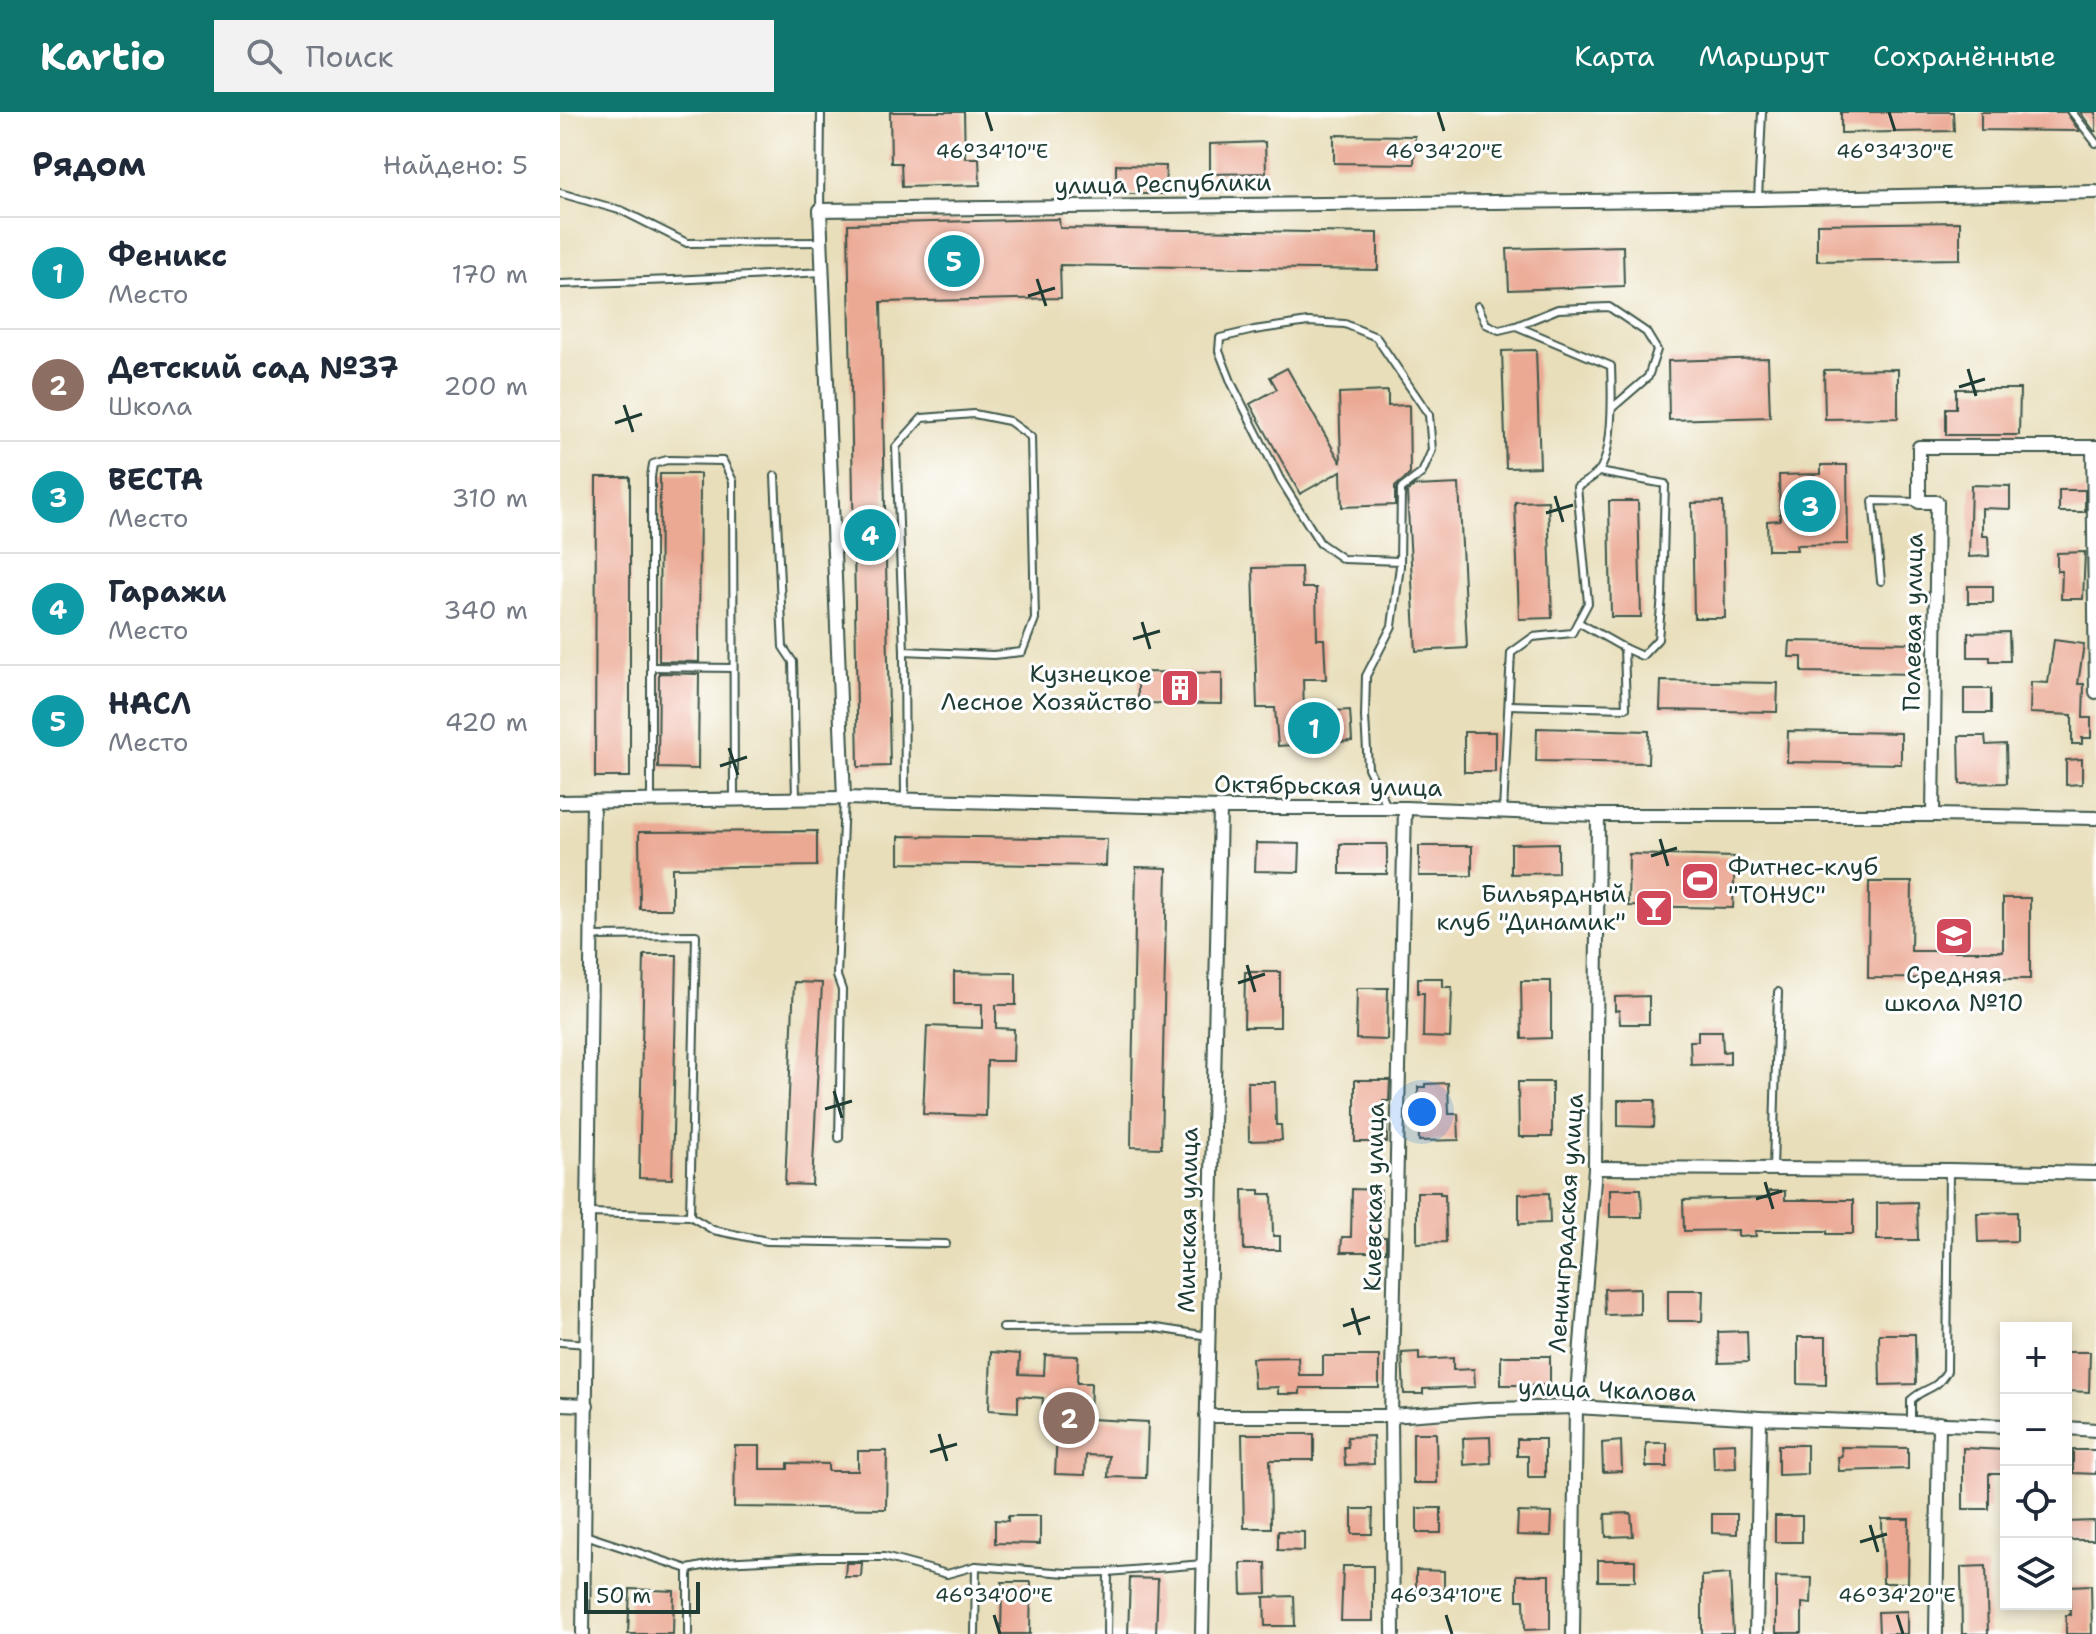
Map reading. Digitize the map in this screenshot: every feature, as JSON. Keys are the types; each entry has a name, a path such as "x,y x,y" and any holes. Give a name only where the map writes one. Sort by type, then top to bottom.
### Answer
{"street":[{"name":"улица Республики","path":"820,210 2096,192"},
{"path":"820,210 844,798"},
{"name":"Полевая улица","path":"1933,815 1937,502 1919,502 1919,447 2095,447"},
{"path":"2095,447 2096,692"},
{"name":"Октябрьская улица","path":"560,802 844,798 1220,808 1405,808 1598,815 2096,818"},
{"path":"583,1634 593,801"},
{"name":"Минская улица","path":"1202,1634 1220,808"},
{"name":"Киевская улица","path":"1393,1634 1391,1416 1405,808"},
{"name":"Ленинградская улица","path":"1573,1634 1576,1407 1595,1168 1598,815"},
{"path":"1595,1168 2096,1173"},
{"path":"560,1404 587,1405"},
{"name":"улица Чкалова","path":"1206,1416 1391,1416 1576,1407 1760,1418 2000,1426"},
{"path":"1756,1634 1760,1418"},
{"path":"1936,1634 1939,1423"},
{"path":"2072,1428 2096,1430"}],"lane":[{"path":"820,210 821,112"},
{"path":"1758,199 1762,112"},
{"path":"2072,112 2096,143"},
{"path":"560,193 623,211 687,243 822,242"},
{"path":"560,284 823,272"},
{"path":"1478,306 1486,324 1499,330 1558,309 1609,307 1646,332 1657,350 1648,377 1612,408"},
{"path":"1388,808 1368,768 1366,676 1392,626 1400,561 1401,489 1422,473 1432,450 1429,415 1376,337 1345,324 1308,322 1220,338 1219,351 1232,384 1280,479 1320,543 1343,559 1400,561"},
{"path":"1503,811 1511,653 1533,637 1572,633 1588,603 1577,487 1599,472 1607,449 1612,408 1611,366 1516,326"},
{"path":"904,651 993,655 1022,652 1035,619 1031,437 1009,421 974,414 922,418 896,447 904,651 905,800"},
{"path":"651,801 651,477 653,464 667,460 723,461 733,481 734,799"},
{"path":"1578,622 1642,656 1658,639 1665,484 1599,472"},
{"path":"775,476 783,647 793,662 796,799"},
{"path":"1881,581 1873,501 1919,502"},
{"path":"1509,705 1626,708 1624,648"},
{"path":"651,667 733,668"},
{"path":"839,1138 842,990 837,976 844,798"},
{"path":"592,936 696,935 690,1216"},
{"path":"1773,1169 1778,992"},
{"path":"1911,1423 1911,1400 1917,1394 1939,1385 1947,1371 1949,1170"},
{"path":"589,1213 690,1216 713,1230 767,1241 946,1244"},
{"path":"1003,1328 1150,1327 1208,1336"},
{"path":"560,1342 588,1344"},
{"path":"585,1535 688,1569 722,1562 819,1557 884,1557 947,1574 976,1566 1067,1573 1203,1564"},
{"path":"975,1634 976,1566"},
{"path":"688,1569 688,1634"},
{"path":"1107,1634 1108,1572"}],"building":[{"path":"890,112 964,112 965,158 979,158 980,185 902,187 901,163 891,163"},
{"path":"1841,112 1953,112 1954,131 1841,133"},
{"path":"1981,112 2066,112 2079,131 1981,130"},
{"path":"2080,112 2096,112 2096,131 2094,131"},
{"path":"1334,135 1415,136 1414,164 1334,163"},
{"path":"1265,142 1266,173 1210,174 1210,144"},
{"path":"1116,165 1166,166 1165,194 1116,194"},
{"path":"1059,219 1060,228 1378,233 1378,270 1060,265 1061,298 881,302 890,766 858,767 848,224"},
{"path":"1960,222 1960,259 1817,261 1817,224"},
{"path":"1623,246 1624,286 1509,290 1507,249"},
{"path":"1536,350 1540,467 1506,468 1502,351"},
{"path":"1768,358 1770,417 1669,420 1668,361"},
{"path":"1287,368 1341,463 1339,393 1388,391 1388,406 1409,405 1410,474 1395,487 1395,505 1342,507 1341,471 1300,494 1250,404 1277,389 1270,377"},
{"path":"1898,369 1898,418 1825,419 1824,370"},
{"path":"1956,389 2020,389 2019,435 1946,435 1946,408 1956,408"},
{"path":"1821,465 1847,465 1848,544 1796,545 1797,550 1768,550 1767,521 1780,520 1779,475 1821,474"},
{"path":"660,474 700,474 699,662 659,661"},
{"path":"596,477 630,477 630,777 595,777"},
{"path":"1459,484 1467,648 1416,651 1407,492 1414,486"},
{"path":"1971,485 2010,486 2010,509 1982,508 1982,536 1988,536 1989,556 1969,557"},
{"path":"2059,490 2085,490 2085,512 2059,512"},
{"path":"1548,501 1552,618 1519,619 1515,502"},
{"path":"1609,501 1638,501 1641,617 1611,617"},
{"path":"1723,502 1725,618 1694,618 1692,503"},
{"path":"2085,552 2083,599 2061,599 2062,571 2057,571 2057,553"},
{"path":"1301,567 1302,588 1316,588 1317,639 1324,639 1326,679 1303,679 1304,713 1350,710 1352,741 1278,746 1275,708 1257,708 1253,568"},
{"path":"1968,586 1993,586 1993,603 1968,603"},
{"path":"2009,632 2010,661 1968,657 1968,633"},
{"path":"2054,640 2084,644 2078,684 2084,684 2083,718 2091,718 2091,738 2082,738 2082,744 2072,744 2072,715 2030,713 2031,682 2048,683"},
{"path":"1790,641 1916,643 1916,674 1802,672 1802,657 1789,657"},
{"name":"Кузнецкое Лесное Хозяйство","path":"1138,672 1222,673 1222,704 1138,703"},
{"path":"659,673 699,674 698,769 658,768"},
{"path":"1661,681 1778,683 1777,712 1660,710"},
{"path":"1964,689 1991,689 1991,713 1964,713"},
{"path":"1537,728 1649,731 1648,763 1536,761"},
{"path":"1788,731 1901,733 1901,764 1787,762"},
{"path":"1464,732 1495,732 1495,772 1464,772"},
{"path":"1959,736 1985,736 1986,745 2006,744 2007,783 1960,784"},
{"path":"2082,759 2082,784 2066,785 2066,760"},
{"path":"817,831 817,866 672,868 672,909 640,909 639,832"},
{"path":"899,836 1107,839 1106,866 899,863"},
{"path":"1256,843 1300,844 1299,872 1255,871"},
{"path":"1558,843 1558,873 1511,874 1511,844"},
{"path":"1340,844 1387,844 1387,874 1340,874"},
{"path":"1419,846 1472,846 1472,876 1419,876"},
{"path":"1629,854 1735,857 1733,908 1628,906"},
{"path":"1136,867 1167,868 1161,1148 1131,1147"},
{"path":"1869,882 1912,882 1911,951 2003,951 2003,898 2030,898 2030,979 1868,978"},
{"path":"644,955 677,955 672,1179 639,1178"},
{"path":"954,972 1016,973 1016,1005 996,1005 996,1028 1014,1029 1013,1061 987,1061 986,1116 923,1114 927,1026 982,1028 982,1004 954,1004"},
{"path":"1245,972 1280,972 1280,1027 1244,1027"},
{"path":"1418,978 1443,978 1443,987 1452,987 1450,1038 1423,1037 1424,993 1418,993"},
{"path":"1521,981 1551,981 1551,1038 1522,1039"},
{"path":"794,982 822,983 812,1185 785,1184"},
{"path":"1357,988 1388,988 1387,1040 1356,1039"},
{"path":"1649,996 1649,1024 1620,1024 1619,1010 1615,1011 1615,997"},
{"path":"1698,1031 1722,1031 1723,1052 1730,1051 1730,1064 1691,1065 1690,1041 1698,1041"},
{"path":"1355,1080 1390,1080 1389,1101 1383,1101 1383,1127 1387,1127 1387,1142 1355,1142"},
{"path":"1248,1082 1275,1082 1276,1125 1281,1125 1282,1140 1249,1141"},
{"path":"1518,1082 1552,1082 1552,1137 1519,1137"},
{"path":"1448,1083 1449,1114 1458,1114 1459,1140 1419,1141 1418,1087"},
{"path":"1618,1100 1655,1100 1654,1127 1618,1126"},
{"path":"1352,1189 1381,1190 1380,1237 1386,1237 1386,1252 1341,1252 1342,1237 1351,1237"},
{"path":"1610,1189 1641,1189 1642,1217 1610,1217"},
{"path":"1243,1190 1272,1194 1273,1236 1280,1236 1280,1250 1244,1250"},
{"path":"1769,1191 1785,1191 1785,1200 1853,1200 1853,1234 1755,1231 1756,1236 1738,1237 1738,1230 1684,1231 1683,1200 1769,1198"},
{"path":"1417,1192 1445,1194 1446,1242 1417,1243"},
{"path":"1549,1193 1550,1223 1519,1224 1519,1194"},
{"path":"1917,1202 1918,1240 1877,1240 1877,1203"},
{"path":"2017,1212 2017,1241 1978,1242 1977,1213"},
{"path":"1640,1288 1640,1314 1605,1315 1604,1289"},
{"path":"1668,1290 1703,1290 1702,1321 1668,1321"},
{"path":"1747,1331 1748,1362 1719,1363 1718,1332"},
{"path":"1879,1334 1915,1334 1916,1384 1880,1385"},
{"path":"1798,1337 1826,1337 1826,1385 1798,1384"},
{"path":"991,1352 1020,1354 1019,1374 1044,1375 1045,1355 1078,1356 1077,1383 1091,1383 1090,1419 1148,1422 1146,1478 1108,1477 1109,1456 1086,1455 1085,1475 1055,1474 1058,1413 1042,1413 1043,1398 1018,1396 1018,1412 989,1410"},
{"path":"1419,1352 1419,1360 1453,1358 1453,1370 1474,1369 1475,1387 1423,1389 1423,1394 1404,1394 1402,1353"},
{"path":"2072,1352 2090,1352 2089,1392 2072,1391"},
{"path":"1323,1356 1379,1356 1379,1388 1300,1388 1300,1394 1278,1394 1278,1387 1254,1388 1252,1358 1298,1357 1299,1375 1323,1375"},
{"path":"1501,1356 1550,1356 1550,1385 1501,1385"},
{"path":"1413,1433 1436,1433 1437,1483 1413,1483"},
{"path":"1242,1434 1314,1434 1314,1460 1270,1460 1271,1528 1244,1528"},
{"path":"1373,1436 1374,1464 1345,1465 1347,1437"},
{"path":"1490,1437 1491,1463 1464,1465 1463,1438"},
{"path":"1517,1439 1545,1439 1545,1477 1528,1477 1528,1456 1517,1456"},
{"path":"1621,1441 1622,1471 1603,1472 1602,1443"},
{"path":"1646,1443 1667,1443 1667,1467 1646,1467"},
{"path":"1735,1443 1736,1468 1714,1469 1713,1444"},
{"path":"1778,1445 1807,1445 1807,1474 1778,1475"},
{"path":"735,1446 760,1446 760,1469 788,1469 788,1463 828,1464 828,1471 858,1471 858,1451 887,1451 886,1509 734,1507"},
{"path":"1841,1447 1908,1448 1908,1469 1839,1471"},
{"path":"1963,1448 2000,1450 2000,1474 1989,1474 1989,1509 1963,1509"},
{"path":"2073,1450 2096,1450 2096,1474 2073,1473"},
{"path":"1417,1508 1441,1508 1441,1533 1417,1533"},
{"path":"1352,1509 1373,1509 1372,1534 1352,1534"},
{"path":"1518,1512 1552,1513 1551,1536 1517,1535"},
{"path":"1631,1513 1633,1536 1606,1537 1605,1514"},
{"path":"1712,1514 1737,1514 1737,1534 1712,1533"},
{"path":"1008,1516 1040,1516 1040,1544 995,1543 995,1520 1008,1521"},
{"path":"1775,1516 1802,1516 1802,1542 1775,1542"},
{"path":"1882,1519 1909,1519 1908,1583 1883,1583"},
{"path":"2094,1521 2094,1540 2072,1540 2072,1522"},
{"path":"1278,1531 1304,1532 1304,1551 1278,1550"},
{"path":"1598,1560 1635,1560 1635,1581 1598,1581"},
{"path":"846,1563 862,1563 861,1577 845,1577"},
{"path":"1241,1563 1266,1563 1267,1593 1242,1594"},
{"path":"1343,1566 1373,1566 1373,1621 1341,1621"},
{"path":"1986,1566 1988,1634 1962,1634 1961,1567"},
{"path":"1416,1570 1444,1571 1444,1595 1416,1595"},
{"path":"1730,1574 1733,1634 1702,1634 1702,1576"},
{"path":"1517,1575 1550,1575 1550,1629 1525,1630 1524,1600 1517,1600"},
{"path":"1776,1577 1812,1578 1811,1604 1802,1603 1802,1633 1776,1633"},
{"path":"1130,1578 1158,1579 1156,1634 1128,1634"},
{"path":"1002,1582 1031,1582 1030,1634 1001,1634"},
{"path":"2091,1585 2092,1634 2066,1634 2066,1615 2070,1615 2072,1610 2072,1586"},
{"path":"630,1589 674,1591 673,1634 628,1634"},
{"path":"1294,1596 1295,1626 1265,1626 1264,1597"},
{"path":"1907,1611 1907,1634 1879,1634 1878,1612"}],"place":[{"name":"НАСЛ","path":"954,261"},
{"name":"ВЕСТА","path":"1810,506"},
{"name":"Гаражи","path":"870,535"},
{"name":"Кузнецкое Лесное Хозяйство","path":"1180,688"},
{"name":"Феникс","path":"1314,728"},
{"name":"Фитнес-клуб \"ТОНУС\"","path":"1700,881"},
{"name":"Бильярдный клуб \"Динамик\"","path":"1654,908"},
{"name":"Средняя школа №10","path":"1954,936"},
{"name":"Детский сад №37","path":"1069,1418"}]}
